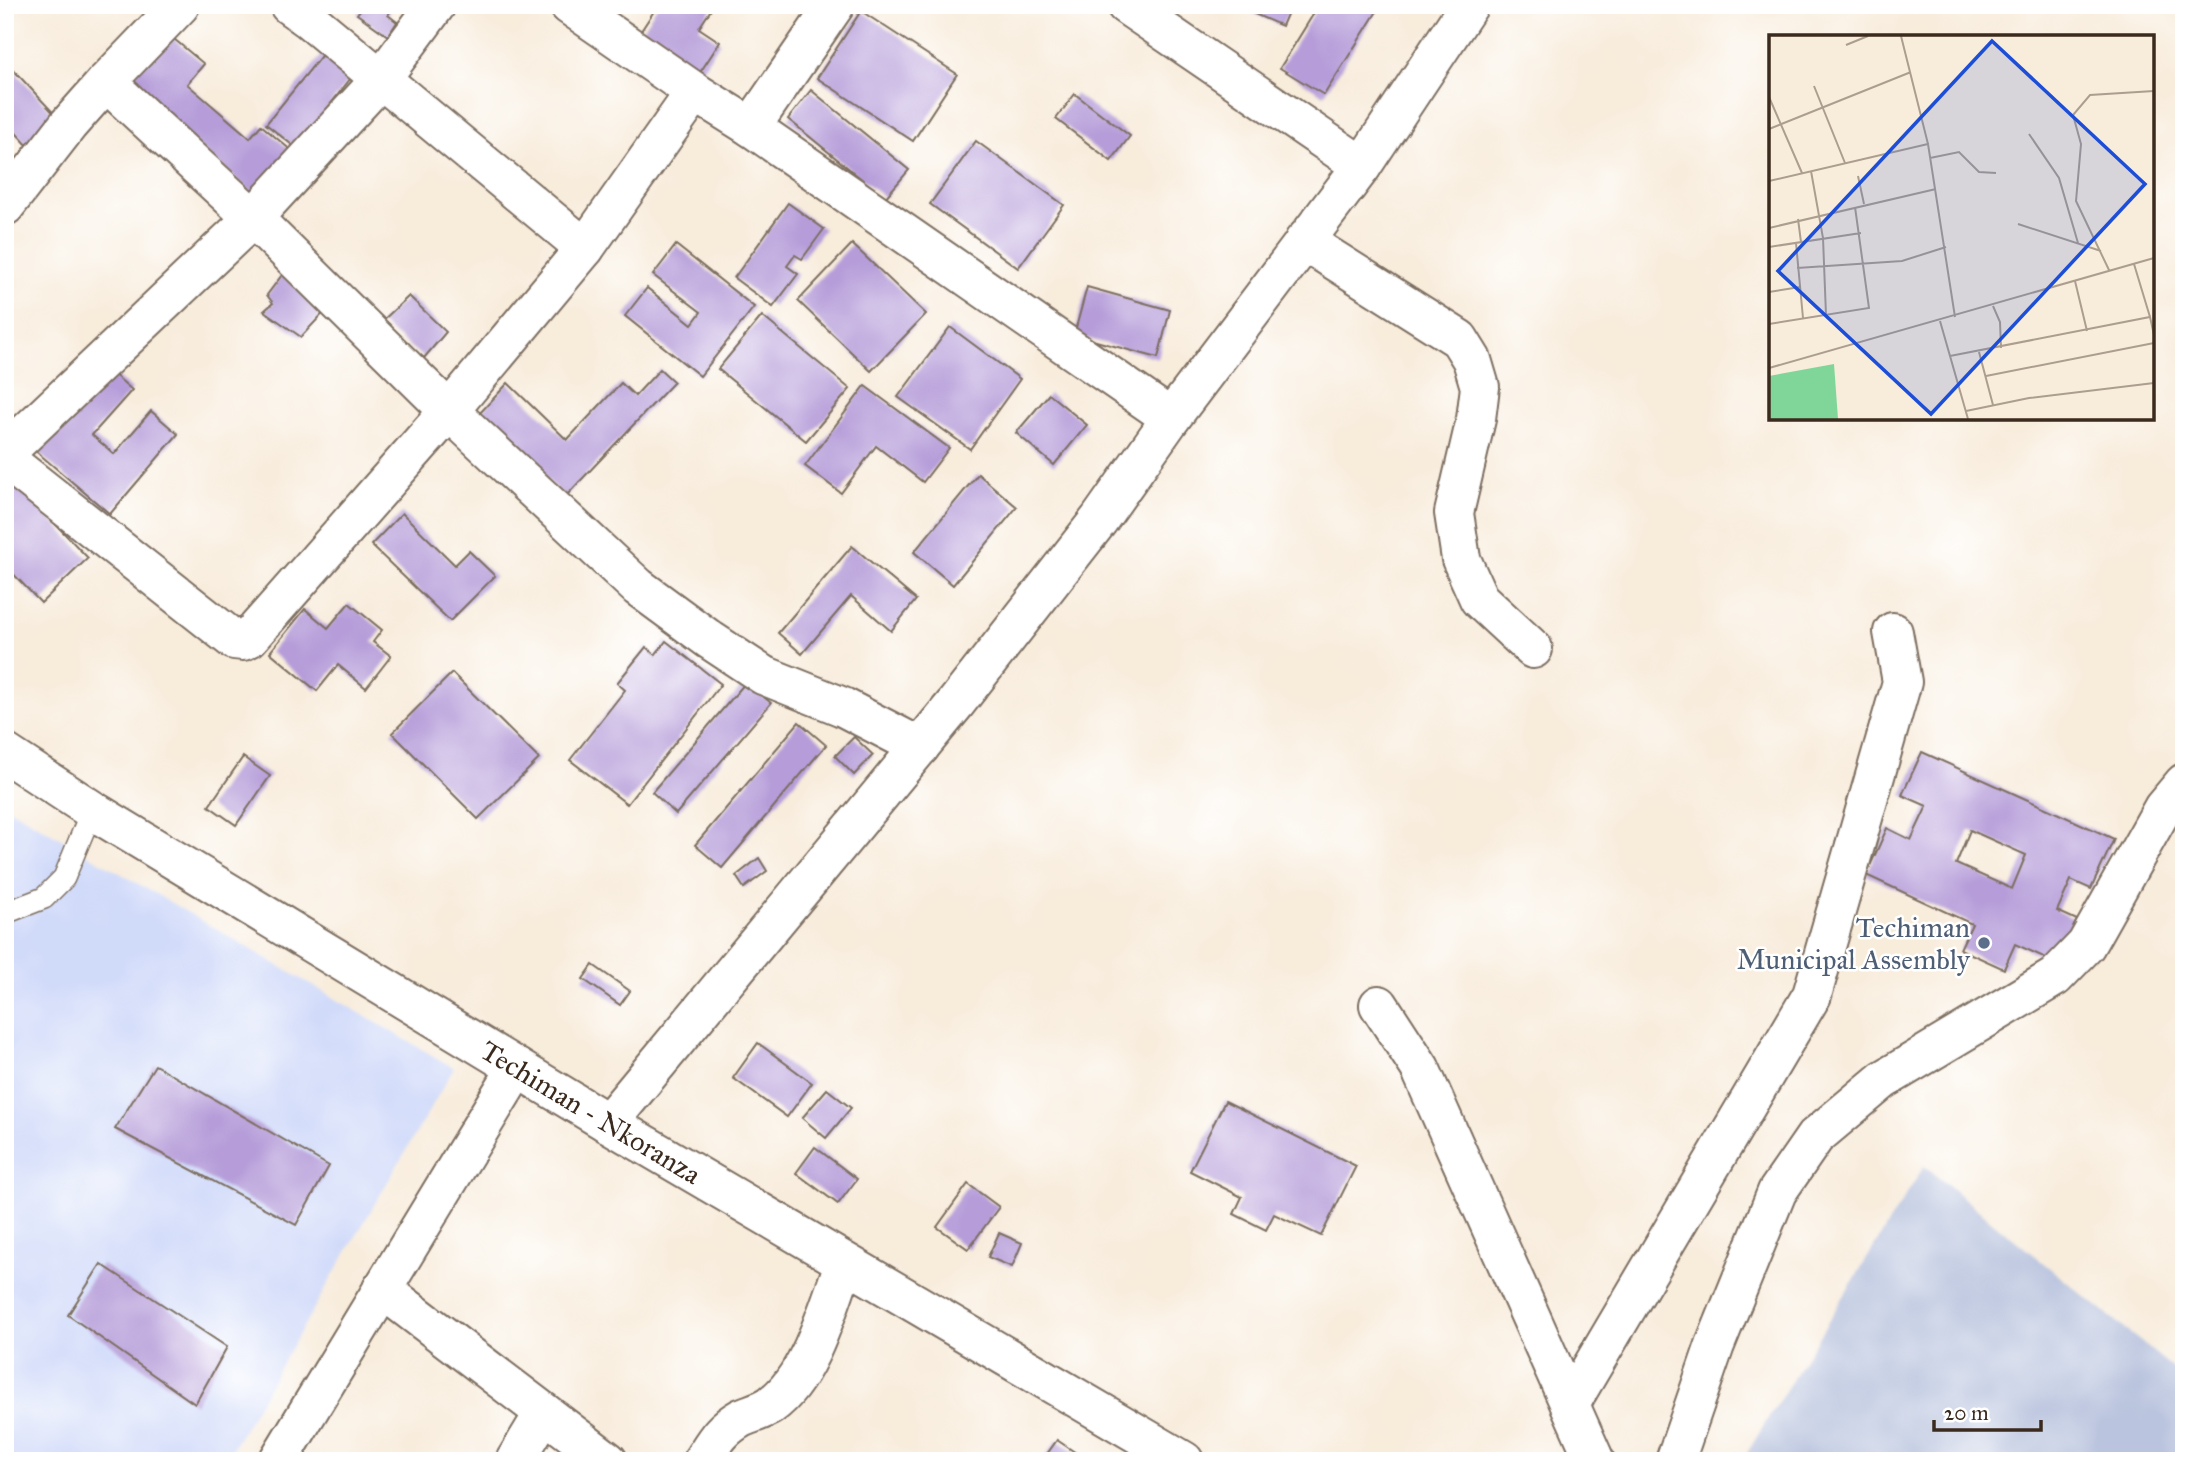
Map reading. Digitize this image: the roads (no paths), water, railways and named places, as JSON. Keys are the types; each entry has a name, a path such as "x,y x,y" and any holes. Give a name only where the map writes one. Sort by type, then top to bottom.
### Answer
{"street":[{"path":"11,189 106,82 180,5"},
{"path":"289,5 586,248"},
{"path":"5,453 253,218 381,79 436,5"},
{"path":"569,5 695,92 751,127 1171,418"},
{"path":"751,127 835,5"},
{"path":"1126,5 1362,166"},
{"path":"608,1123 920,747 1099,520 1171,418 1362,166 1469,5"},
{"path":"106,82 253,218 449,411 638,587 710,640 764,674 843,707 920,747"},
{"path":"5,459 234,640 243,641 256,632 449,411 586,248 695,92"},
{"path":"1304,241 1458,339 1472,360 1480,387 1476,419 1454,513 1461,559 1479,599 1533,649"},
{"path":"1570,1404 1812,995 1902,681 1894,632"},
{"name":"Techiman - Nkoranza","path":"5,753 92,810 608,1123 844,1264 1184,1461"},
{"path":"1675,1461 1715,1345 1777,1192 1815,1138 1883,1080 2055,977 2086,945 2163,808 2184,783"},
{"path":"1380,1005 1420,1068 1595,1461"},
{"path":"278,1461 517,1068"},
{"path":"702,1461 720,1432 741,1418 770,1406 796,1379 815,1339 844,1264"},
{"path":"382,1289 608,1461"},
{"path":"515,1461 544,1413"}],"lane":[{"path":"5,913 44,898 64,878 92,810"}],"place":[{"name":"Techiman Municipal Assembly","path":"1984,943"}]}
